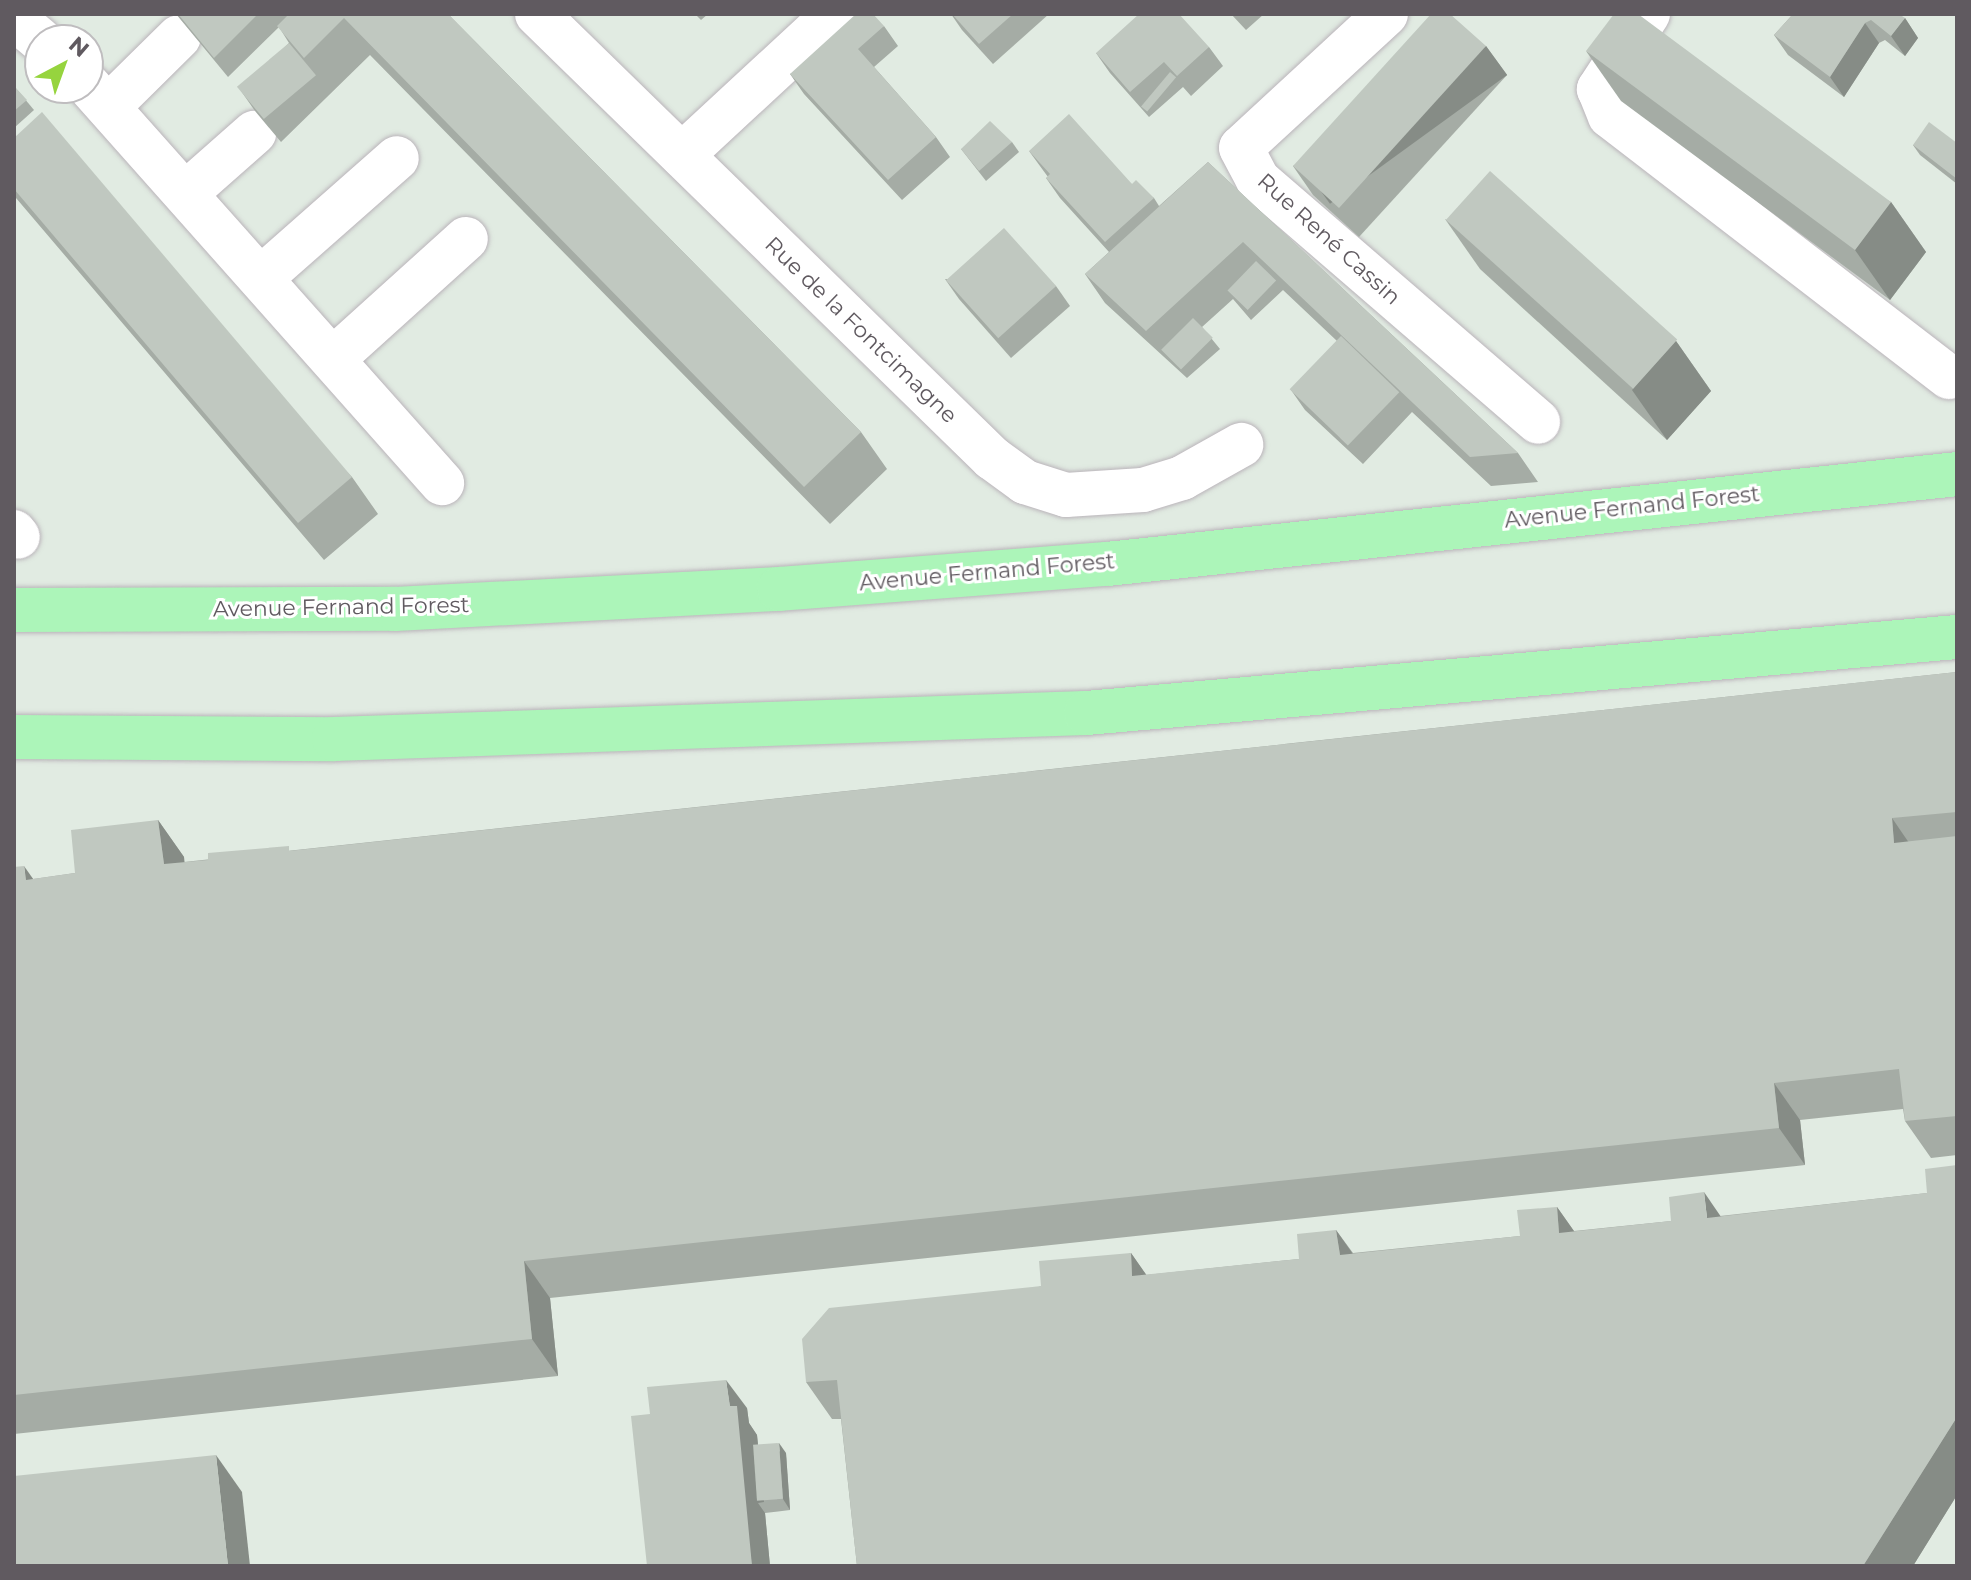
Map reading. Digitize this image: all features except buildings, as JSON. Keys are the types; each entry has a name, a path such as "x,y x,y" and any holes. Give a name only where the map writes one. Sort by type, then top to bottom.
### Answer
{"main road":[{"name":"Avenue Fernand Forest","path":"14,610 395,609 779,589 1107,564 1957,474"},
{"path":"14,737 334,739 1086,713 1957,637"}],"street":[{"name":"Rue de la Fontcimagne","path":"537,14 992,458 1025,482 1066,495 1143,490 1182,478 1241,445"},
{"path":"682,155 834,14"},
{"name":"Rue René Cassin","path":"1386,14 1241,148 1258,180 1538,422"},
{"path":"1648,14 1599,89 1610,116 1949,377"},
{"path":"104,91 179,37"},
{"path":"104,101 442,483"},
{"path":"186,193 254,133"},
{"path":"261,278 397,158"},
{"path":"333,359 466,239"}]}
